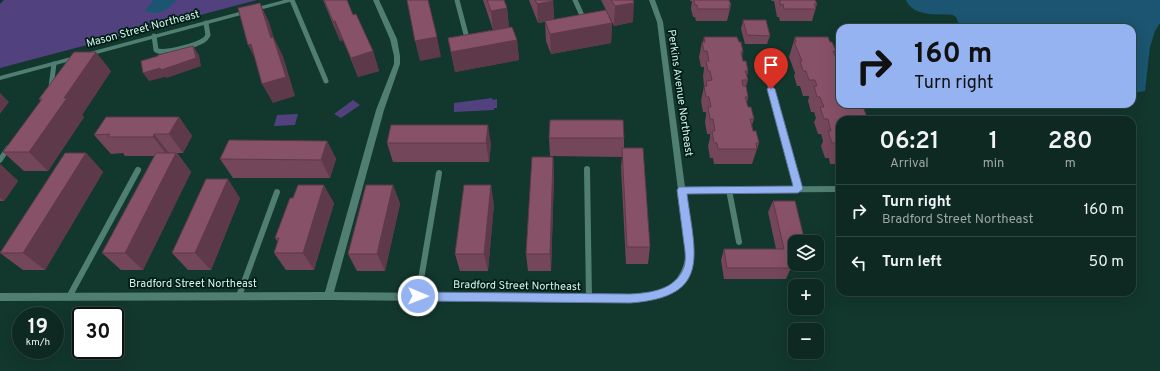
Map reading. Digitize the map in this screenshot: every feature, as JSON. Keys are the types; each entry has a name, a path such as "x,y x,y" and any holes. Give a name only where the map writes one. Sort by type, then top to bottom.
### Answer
{"street":[{"name":"Mason Street Northeast","path":"0,78 291,0"},
{"path":"328,296 380,110 397,64 398,57 394,41 376,0"},
{"name":"Perkins Avenue Northeast","path":"652,0 660,22 682,190"},
{"path":"682,190 836,189"},
{"name":"Bradford Street Northeast","path":"0,297 650,297 663,293 676,286 685,276 689,266 690,254 682,190"}],"lane":[{"path":"291,0 326,82"},
{"path":"456,0 469,44"},
{"path":"575,0 585,22"},
{"path":"154,36 156,52 169,52 201,42 208,35 206,23"},
{"path":"763,60 798,189"},
{"path":"48,91 53,85 54,64"},
{"path":"0,160 13,141"},
{"path":"587,169 589,298"},
{"path":"68,297 138,170"},
{"path":"418,296 440,173"},
{"path":"729,190 739,242"},
{"path":"239,296 277,192"}],"shaded area":[{"path":"4,0 257,0 0,68 0,4"},
{"path":"492,98 493,100 497,99 497,108 494,108 494,110 454,112 454,103"},
{"path":"353,100 360,105 341,118 334,114"},
{"path":"298,114 295,125 274,126 277,115"}],"water":[{"path":"153,0 176,0 162,12 154,13 145,11"},
{"path":"906,0 1160,0 1160,23 1155,31 1150,47 1145,91 1136,92 1136,24 959,24 956,17 953,15 926,14 909,5"}],"building":[{"path":"324,0 347,0 353,15 356,14 373,51 351,58"},
{"path":"407,0 428,0 437,37 415,41"},
{"path":"487,0 504,0 507,8 491,11"},
{"path":"535,0 553,0 553,1 537,4"},
{"path":"611,0 633,0 634,3 615,6"},
{"path":"694,0 729,0 731,5 729,5 730,9 698,9"},
{"path":"780,0 815,0 817,4 814,4 816,9 784,9 783,4 780,5"},
{"path":"260,3 271,38 273,37 286,77 262,84 251,44 248,45 238,8"},
{"path":"606,10 612,23 550,34 545,21"},
{"path":"743,20 766,20 770,36 747,35"},
{"path":"512,27 517,40 451,52 448,38"},
{"path":"704,37 737,37 739,42 741,42 743,61 746,61 748,71 745,71 748,80 742,80 743,86 746,86 748,97 745,97 748,107 751,107 754,119 750,119 753,131 756,131 759,143 756,143 757,149 718,149 717,143 714,143 712,131 715,131 713,119 710,119 708,107 711,107 709,97 706,97 704,86 707,86 706,81 712,80 706,61 709,61 707,51 704,51 702,42 705,42"},
{"path":"795,37 828,37 836,51 833,51 836,58 836,108 863,108 867,116 836,116 836,145 835,143 832,143 828,131 831,131 828,119 824,119 820,107 824,107 820,97 817,97 814,86 817,86 815,80 809,80 806,71 803,71 800,61 802,61 794,42 796,42"},
{"path":"193,46 196,58 161,70 160,68 143,73 141,61"},
{"path":"74,52 96,52 64,98 67,98 29,152 3,152 42,99 39,99"},
{"path":"106,117 179,117 169,134 154,134 153,137 108,137 110,134 94,135"},
{"path":"550,120 623,120 624,138 549,138"},
{"path":"391,125 488,125 486,143 387,143"},
{"path":"229,140 327,141 321,160 220,159"},
{"path":"622,148 643,148 650,247 627,247"},
{"path":"65,153 86,153 23,253 0,253"},
{"path":"156,153 176,153 125,253 102,253"},
{"path":"532,157 553,157 550,254 526,254"},
{"path":"206,179 228,179 195,253 172,253"},
{"path":"298,185 324,185 303,253 274,253 279,238 275,238 290,198 293,198"},
{"path":"366,185 393,185 377,254 348,254"},
{"path":"464,185 491,185 484,254 455,254"},
{"path":"773,201 795,201 803,235 788,235 788,268 727,268 724,249 784,249"}],"route":[{"path":"418,296 630,299 650,297 663,293 676,286 685,276 689,266 690,254 682,190 798,189 771,89"}]}
